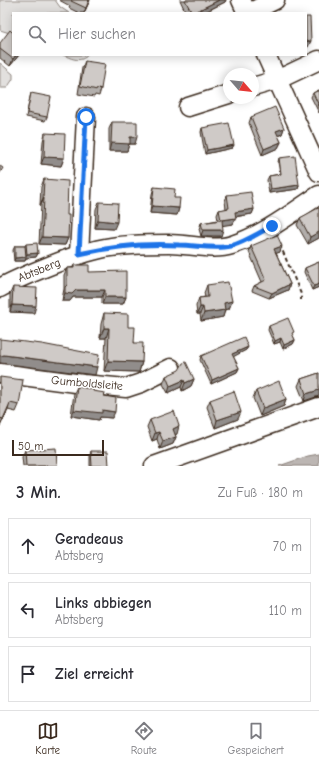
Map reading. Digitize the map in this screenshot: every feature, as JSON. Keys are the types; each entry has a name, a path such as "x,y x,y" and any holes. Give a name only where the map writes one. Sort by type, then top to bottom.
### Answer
{"street":[{"path":"241,0 247,12"},
{"path":"250,12 275,0"},
{"path":"266,56 319,172"},
{"path":"259,85 277,80 319,60"},
{"path":"188,107 223,96"},
{"path":"79,254 86,117"},
{"name":"Abtsberg","path":"0,288 26,275 79,254 105,248 135,244 178,244 218,248 232,246 272,226 319,194"},
{"name":"Gumboldsleite","path":"0,373 106,387 126,388 141,383 171,368"},
{"path":"154,466 319,407"}],"path":[{"path":"272,226 301,294 301,300"}],"shaded area":[{"path":"0,0 55,0 60,7 68,12 12,12 12,34 0,30"},
{"path":"66,56 86,56 79,60"},
{"path":"0,63 13,74 13,79 7,88 0,88"},
{"path":"319,454 319,466 279,466 308,456"}],"building":[{"path":"89,0 86,8 71,1"},
{"path":"185,0 219,0 195,12 191,12"},
{"path":"307,17 310,17 311,41 307,41"},
{"path":"10,30 12,32 12,56 15,56 13,59 0,49 0,43"},
{"path":"85,61 105,64 101,89 98,88 97,90 80,86"},
{"path":"319,90 319,106 313,93"},
{"path":"31,93 51,97 47,117 27,113"},
{"path":"275,107 284,128 276,131 281,142 264,149 251,117"},
{"path":"112,122 137,122 137,137 130,137 130,144 111,143"},
{"path":"229,123 234,145 207,150 202,128"},
{"path":"45,133 65,134 64,158 44,157"},
{"path":"295,156 299,185 271,189 269,176 281,174 279,158"},
{"path":"0,166 3,168 0,173"},
{"path":"44,179 68,181 68,238 42,237"},
{"path":"154,187 175,189 174,198 180,198 179,208 152,206"},
{"path":"251,192 254,209 235,212 236,218 222,220 223,230 203,230 201,223 221,220 219,210 229,208 227,195"},
{"path":"99,202 118,203 117,222 98,220"},
{"path":"318,208 319,232 310,237 300,218"},
{"path":"277,235 282,246 274,249 290,284 272,293 254,286 266,280 251,246"},
{"path":"37,243 38,253 27,254 26,244"},
{"path":"15,246 25,246 26,257 15,258"},
{"path":"319,262 319,284 314,286 305,268"},
{"path":"74,265 89,265 89,272 126,271 126,297 105,297 105,290 76,290 72,294 65,293 65,287 67,285 67,268 74,268"},
{"path":"228,282 232,301 224,303 225,310 204,313 203,307 200,307 199,298 208,297 207,285"},
{"path":"13,287 37,288 36,306 12,305"},
{"path":"104,313 128,314 128,327 135,327 134,343 143,343 142,362 108,361 109,328 104,328"},
{"path":"288,318 294,332 292,333 295,340 284,345 281,338 275,341 269,326"},
{"path":"244,337 248,347 232,354 239,368 212,380 201,356"},
{"path":"0,339 42,344 99,355 97,367 4,355 0,356"},
{"path":"186,362 194,379 185,383 184,380 170,386 166,376 179,370 183,363"},
{"path":"319,373 319,390 306,394 301,379"},
{"path":"0,377 23,380 19,405 10,403 3,419 0,418"},
{"path":"279,381 286,399 263,408 256,391"},
{"path":"77,387 93,389 93,391 105,393 104,396 116,398 115,412 102,410 102,413 74,410"},
{"path":"234,391 241,412 217,420 210,400"},
{"path":"174,411 179,426 173,429 176,437 163,441 159,432 155,433 150,420"},
{"path":"56,448 57,466 26,466 25,450"},
{"path":"91,451 108,451 109,466 92,466"}],"route":[{"path":"86,117 79,254 105,248 135,244 178,244 218,248 232,246 272,226"}]}
